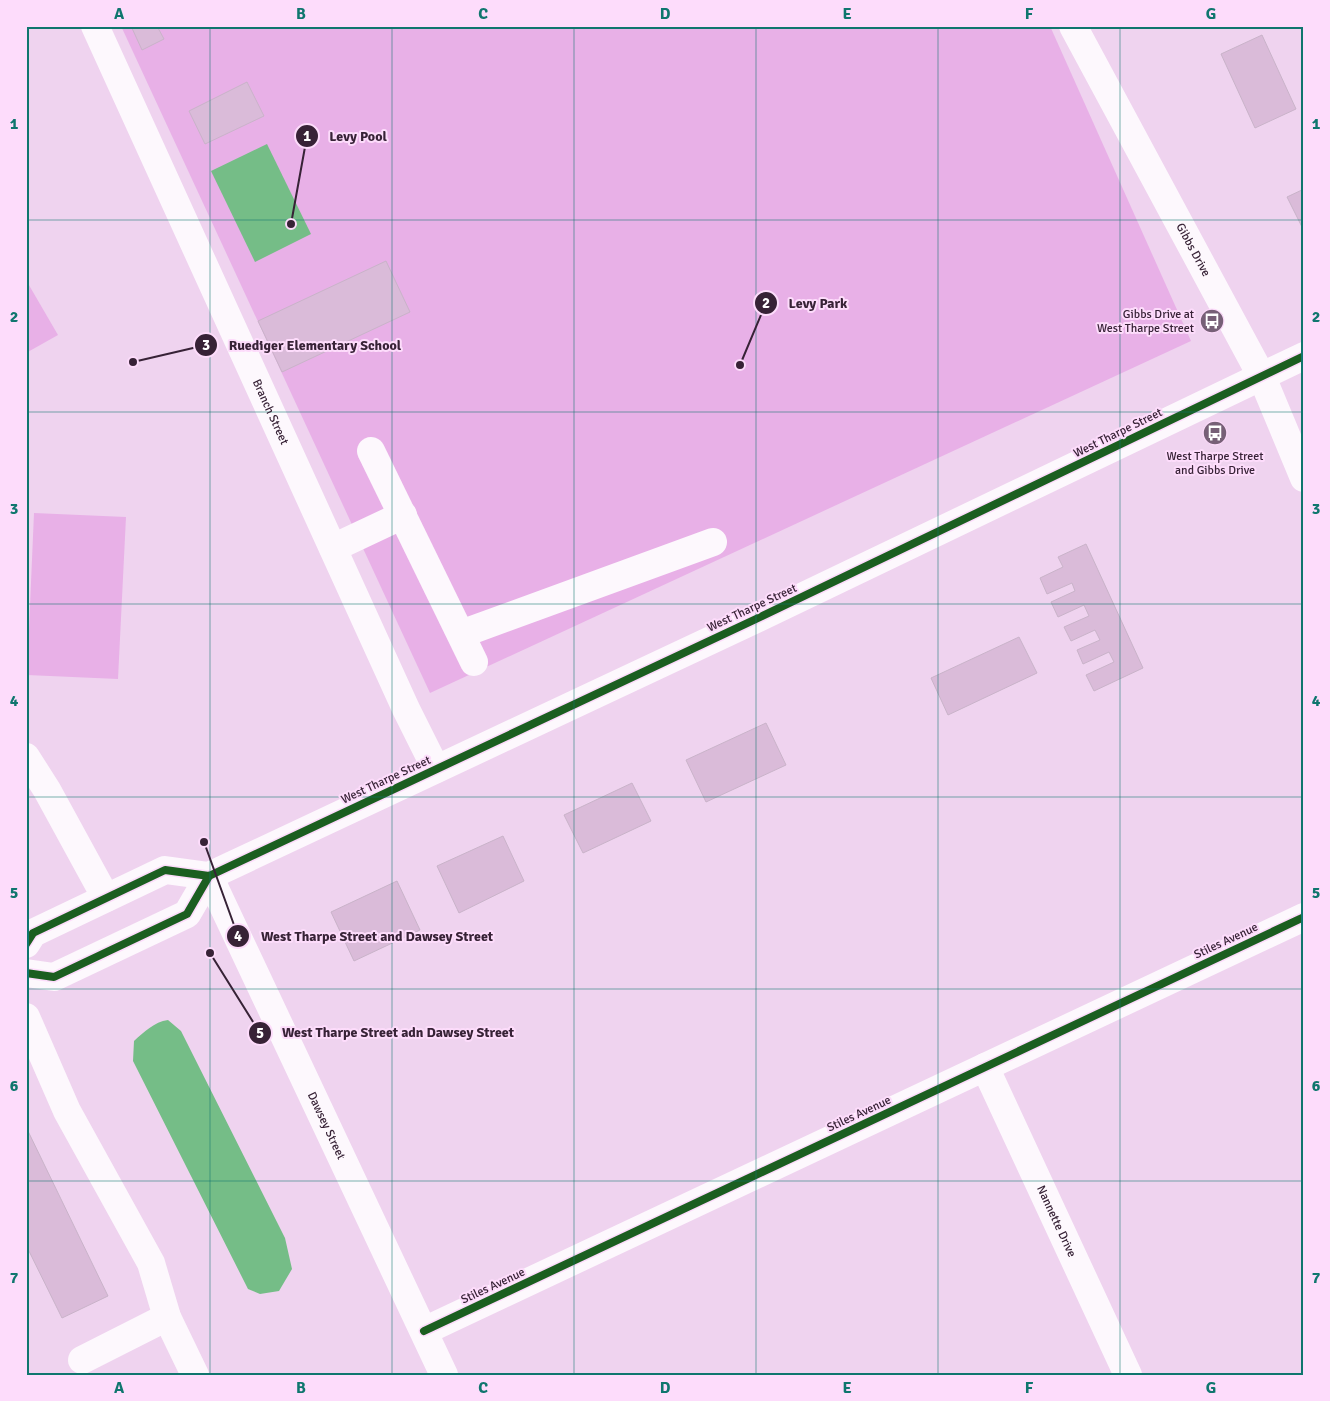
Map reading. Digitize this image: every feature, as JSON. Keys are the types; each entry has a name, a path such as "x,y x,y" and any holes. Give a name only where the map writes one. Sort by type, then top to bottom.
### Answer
{"street":[{"name":"Branch Street","path":"95,26 406,709 436,769"},
{"name":"Gibbs Drive","path":"1073,26 1262,377 1304,478"},
{"name":"West Tharpe Street","path":"209,876 1304,356"},
{"path":"371,450 474,662"},
{"path":"333,548 403,515"},
{"path":"461,634 713,542"},
{"path":"26,758 47,790 106,898"},
{"path":"26,944 33,933 165,870 209,876 187,914 54,977 26,973"},
{"name":"Dawsey Street","path":"209,876 444,1375"},
{"name":"Stiles Avenue","path":"424,1330 1304,917"},
{"path":"26,1017 67,1111 151,1263 167,1317 195,1375"},
{"name":"Nannette Drive","path":"985,1067 1128,1375"},
{"path":"82,1360 167,1317"}],"shaded area":[{"path":"121,26 1050,26 1191,341 430,693"},
{"path":"267,144 311,234 255,262 211,171"},
{"path":"26,280 58,335 26,353"},
{"path":"34,513 126,517 118,679 27,675"},
{"path":"168,1020 181,1031 285,1238 292,1269 279,1291 260,1294 248,1289 133,1061 134,1041 154,1025"}],"building":[{"path":"131,26 157,26 164,39 142,50"},
{"path":"1262,35 1296,109 1255,128 1221,54"},
{"path":"247,82 264,116 205,144 189,111"},
{"path":"1304,189 1304,231 1287,197"},
{"path":"386,261 410,312 282,372 258,321"},
{"path":"1086,544 1143,668 1094,691 1086,675 1114,662 1109,652 1083,664 1077,650 1100,640 1095,630 1071,641 1064,627 1089,616 1084,605 1058,617 1051,602 1075,591 1072,583 1047,594 1040,578 1063,567 1058,557"},
{"path":"1019,637 1037,673 948,715 931,678"},
{"path":"766,723 786,765 706,802 686,760"},
{"path":"632,783 651,821 583,853 564,815"},
{"path":"503,836 524,881 459,913 437,866"},
{"path":"397,881 420,930 354,961 331,912"},
{"path":"26,1127 108,1296 62,1318 26,1245"}],"cycle path":[{"path":"26,944 33,933 165,870 209,876 756,619 1304,356"},
{"path":"26,973 54,977 187,914 209,876"},
{"path":"424,1331 1304,917"}],"place":[{"name":"Levy Pool","path":"291,224"},
{"name":"Gibbs Drive at West Tharpe Street","path":"1212,321"},
{"name":"Ruediger Elementary School","path":"133,362"},
{"name":"Levy Park","path":"740,365"},
{"name":"West Tharpe Street and Gibbs Drive","path":"1215,433"},
{"name":"West Tharpe Street and Dawsey Street","path":"204,842"},
{"name":"West Tharpe Street adn Dawsey Street","path":"210,953"}]}
